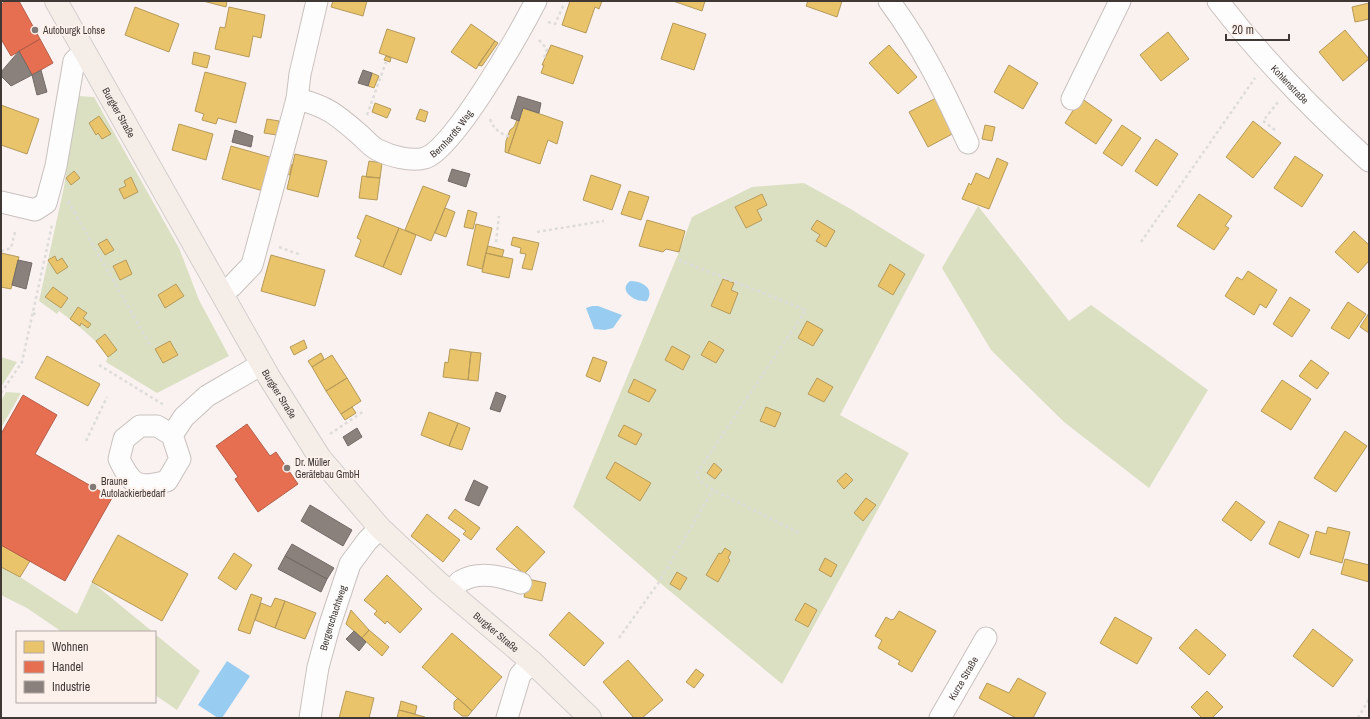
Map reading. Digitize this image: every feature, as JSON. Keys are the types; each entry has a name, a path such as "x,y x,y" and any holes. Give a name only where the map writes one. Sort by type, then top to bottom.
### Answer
{"main road":[{"name":"Burgker Straße","path":"56,1 262,364 320,458 380,528 451,594 532,662 590,718"}],"street":[{"path":"222,293 232,286 252,264 297,99 300,74 317,1"},
{"name":"Bernhardts Weg","path":"297,99 314,103 332,111 377,150 402,158 424,158 447,141 459,125 492,78 536,1"},
{"path":"889,1 922,48 941,84 968,143"},
{"path":"1072,99 1120,1"},
{"name":"Kohlenstraße","path":"1218,1 1237,26 1312,107 1369,162"},
{"path":"1,202 35,210 46,203 56,166 74,61 84,52"},
{"path":"172,435 184,417 207,396 262,364"},
{"path":"140,426 157,426 172,435 180,459 173,486 147,486 128,478 119,459 124,439 140,426"},
{"name":"Bergerschachtweg","path":"310,718 318,667 329,627 350,564 367,541 380,528"},
{"path":"451,594 460,581 480,576 499,576 522,583"},
{"name":"Kurze Straße","path":"940,718 986,638"},
{"path":"507,718 520,675 532,662"}],"path":[{"path":"544,58 547,49"},
{"path":"366,118 386,62"},
{"path":"1141,242 1258,73 1271,62"},
{"path":"1275,130 1263,121 1278,102"},
{"path":"493,114 490,120 494,128 502,134 511,137"},
{"path":"70,202 150,345"},
{"path":"496,242 499,216"},
{"path":"1,394 22,362 53,219"},
{"path":"537,232 604,221"},
{"path":"1,251 11,248 15,232"},
{"path":"275,245 301,255"},
{"path":"679,260 806,310 697,473 699,480 713,490 802,534"},
{"path":"33,313 37,316"},
{"path":"99,365 167,407"},
{"path":"86,441 107,397"},
{"path":"325,437 364,411"},
{"path":"619,638 659,582 713,490"},
{"path":"1358,718 1369,699"}],"green space":[{"path":"78,96 94,97 179,248 199,300 229,356 157,393 106,362 108,356 97,343 73,321 59,311 57,314 39,301 64,187"},
{"path":"804,183 849,208 925,255 840,415 909,453 782,684 659,582 573,507 679,252 692,217 752,187"},
{"path":"978,206 1069,321 1091,305 1208,390 1149,488 1064,422 991,350 942,268"},
{"path":"1,357 17,362 1,387"},
{"path":"6,392 21,393 1,428 1,401"},
{"path":"1,567 20,577 77,614 92,582 152,631 61,631 27,608 1,595"},
{"path":"156,635 200,671 177,710 156,696"}],"water":[{"path":"630,281 639,282 646,286 649,292 647,301 638,300 630,296 626,289"},
{"path":"598,306 622,315 613,328 605,330 594,329 586,308"},
{"path":"227,661 250,676 222,718 218,718 198,705"}],"building: Wohnen":[{"path":"203,1 227,1 226,7"},
{"path":"333,1 367,1 363,16 331,7"},
{"path":"570,1 602,1 599,9 595,7 586,33 562,25"},
{"path":"673,1 705,1 702,11"},
{"path":"808,1 842,1 837,17 806,6"},
{"path":"1369,3 1369,19 1355,22 1352,7"},
{"path":"135,7 179,24 169,52 125,35"},
{"path":"229,7 265,15 261,38 253,36 249,57 215,49 220,27 225,28"},
{"path":"673,23 706,34 694,70 661,59"},
{"path":"471,24 495,41 476,69 451,52"},
{"path":"387,29 415,38 407,63 379,53"},
{"path":"1345,30 1369,59 1343,81 1319,52"},
{"path":"1168,32 1189,59 1161,81 1140,55"},
{"path":"495,41 498,43 482,66 478,65"},
{"path":"551,45 583,56 573,84 541,73 544,65 542,65"},
{"path":"889,45 917,77 898,94 869,63"},
{"path":"194,52 210,56 207,68 192,64"},
{"path":"386,56 391,58 390,62 384,60"},
{"path":"1009,65 1038,83 1023,109 994,92"},
{"path":"205,72 246,83 236,123 218,118 216,124 202,120 204,114 195,111"},
{"path":"372,73 379,76 374,88 368,86"},
{"path":"938,97 956,132 928,147 909,112"},
{"path":"1081,98 1112,120 1096,144 1065,123"},
{"path":"375,103 391,109 387,118 372,112"},
{"path":"1,105 39,119 27,154 1,145"},
{"path":"523,108 563,122 557,144 548,140 540,164 508,153"},
{"path":"420,109 428,112 425,122 416,119"},
{"path":"99,116 111,134 102,139 98,133 96,135 89,123"},
{"path":"267,119 279,121 277,135 264,133"},
{"path":"517,120 519,121 508,153 505,152 506,141 510,130 514,127"},
{"path":"1253,121 1281,143 1253,178 1226,157"},
{"path":"179,124 213,134 206,160 172,150"},
{"path":"985,125 995,127 992,141 982,139"},
{"path":"1122,125 1141,138 1122,166 1103,153"},
{"path":"1156,139 1178,154 1157,186 1135,171"},
{"path":"231,146 273,158 263,191 222,179"},
{"path":"295,154 327,161 318,197 287,189"},
{"path":"1295,156 1323,175 1302,207 1274,188"},
{"path":"997,158 1008,163 989,209 962,199 969,183 971,185 976,173 989,179"},
{"path":"369,161 382,163 380,178 366,177"},
{"path":"289,164 292,165 290,175 286,174"},
{"path":"74,171 80,178 71,185 66,178"},
{"path":"591,175 621,185 612,210 583,200"},
{"path":"362,176 380,178 377,200 359,198"},
{"path":"131,177 138,192 124,199 119,189 126,186 124,181"},
{"path":"423,186 450,196 431,241 405,230"},
{"path":"629,191 649,197 641,220 621,214"},
{"path":"762,194 767,205 757,210 762,220 746,228 735,207"},
{"path":"1199,194 1232,216 1225,226 1229,228 1214,250 1177,226"},
{"path":"445,208 455,212 446,237 435,233"},
{"path":"468,210 477,213 473,229 464,227"},
{"path":"366,215 399,228 383,267 355,256 361,240 357,238"},
{"path":"647,220 685,231 679,252 666,249 663,252 639,246"},
{"path":"817,220 835,231 826,247 816,241 820,235 811,229"},
{"path":"476,224 492,228 482,269 467,265"},
{"path":"399,228 416,235 401,275 383,267"},
{"path":"1354,231 1369,245 1369,261 1358,273 1335,252"},
{"path":"513,237 539,243 532,270 522,268 526,254 520,253 521,248 511,245"},
{"path":"107,239 114,250 105,255 98,244"},
{"path":"488,246 504,250 502,257 486,253"},
{"path":"1,253 19,257 11,289 1,287"},
{"path":"486,253 513,259 509,278 482,272"},
{"path":"271,255 325,270 315,306 261,291"},
{"path":"55,256 57,261 62,258 68,267 57,274 48,260"},
{"path":"126,260 132,274 120,280 113,266"},
{"path":"890,264 905,274 893,295 878,286"},
{"path":"1248,271 1277,290 1266,308 1260,304 1254,315 1225,296 1237,277 1242,280"},
{"path":"723,279 734,283 731,290 738,293 730,314 711,306"},
{"path":"176,284 184,296 165,308 158,295"},
{"path":"53,287 68,298 61,308 45,297"},
{"path":"1290,297 1310,310 1292,337 1273,324"},
{"path":"1348,302 1366,314 1349,339 1331,328"},
{"path":"78,307 87,313 83,318 91,324 88,328 81,323 80,326 70,319"},
{"path":"1369,313 1369,333 1360,327"},
{"path":"807,321 823,330 813,346 798,338"},
{"path":"105,334 117,350 108,357 96,341"},
{"path":"304,340 307,348 294,355 290,347"},
{"path":"170,341 178,355 163,363 155,349"},
{"path":"709,341 724,350 716,363 701,355"},
{"path":"672,346 690,356 683,370 665,360"},
{"path":"450,349 471,352 468,380 443,377 445,362 448,363"},
{"path":"471,352 481,353 478,381 468,380"},
{"path":"321,353 324,359 312,367 308,361"},
{"path":"332,355 347,378 326,391 312,367"},
{"path":"47,356 100,384 88,406 35,378"},
{"path":"593,357 607,362 600,382 586,376"},
{"path":"1311,360 1329,373 1317,389 1299,376"},
{"path":"347,378 361,401 341,414 326,391"},
{"path":"817,378 833,387 824,402 808,394"},
{"path":"634,379 656,390 649,402 628,392"},
{"path":"1282,380 1311,399 1291,430 1261,411"},
{"path":"352,407 356,413 345,420 341,414"},
{"path":"766,407 781,413 775,427 760,421"},
{"path":"429,412 458,423 449,446 421,435"},
{"path":"458,423 470,428 462,450 449,446"},
{"path":"624,425 642,434 636,445 618,436"},
{"path":"1345,431 1367,446 1336,492 1314,478"},
{"path":"615,462 651,483 640,501 606,478"},
{"path":"714,463 722,470 715,479 707,473"},
{"path":"846,473 853,480 844,489 837,481"},
{"path":"866,498 876,505 863,521 854,513"},
{"path":"1236,501 1265,522 1251,541 1222,520"},
{"path":"455,509 480,528 471,540 463,534 466,531 448,518"},
{"path":"427,514 460,540 443,562 411,536"},
{"path":"1279,521 1309,535 1299,558 1269,544"},
{"path":"517,526 545,552 524,574 496,549"},
{"path":"1328,527 1350,532 1342,563 1310,554 1316,531 1326,534"},
{"path":"118,535 188,574 162,621 92,582"},
{"path":"1,545 30,561 20,577 1,567"},
{"path":"725,548 731,552 728,558 730,560 718,582 706,575 719,553 721,554"},
{"path":"234,553 252,565 236,590 218,578"},
{"path":"825,558 837,565 831,577 819,570"},
{"path":"1345,559 1369,565 1369,582 1341,574"},
{"path":"677,572 687,578 680,590 670,584"},
{"path":"387,575 422,609 400,633 387,621 385,624 374,614 377,611 364,600"},
{"path":"528,579 546,583 542,601 524,597"},
{"path":"251,594 262,598 250,634 238,630"},
{"path":"275,598 285,601 275,628 255,620 261,603 271,607"},
{"path":"285,601 316,613 305,639 275,628"},
{"path":"805,603 817,610 808,627 795,620"},
{"path":"351,610 369,630 362,638 346,624"},
{"path":"899,611 936,631 912,672 898,664 900,661 878,648 882,640 875,636 886,617 891,620 894,619"},
{"path":"569,612 604,643 584,666 549,635"},
{"path":"1115,617 1152,638 1137,664 1100,643"},
{"path":"1196,629 1226,655 1209,675 1179,648"},
{"path":"1313,629 1353,660 1333,687 1293,656"},
{"path":"369,630 389,647 382,656 362,638"},
{"path":"452,633 502,677 472,711 422,667"},
{"path":"628,660 663,700 642,718 634,718 603,682"},
{"path":"696,669 704,675 694,688 686,682"},
{"path":"1018,678 1046,693 1033,718 1016,718 979,698 987,683 1009,693"},
{"path":"346,691 374,698 369,718 339,718"},
{"path":"1207,691 1223,707 1212,718 1202,718 1191,707"},
{"path":"458,698 472,711 468,716 462,716 454,709 454,702"},
{"path":"401,701 417,706 415,714 399,710"},
{"path":"399,710 425,717 425,718 397,718"}],"building: Handel":[{"path":"7,1 19,1 40,39 11,56 1,39 1,4"},
{"path":"40,39 53,63 32,75 19,51"},
{"path":"23,395 57,415 35,454 112,498 65,581 1,545 1,434"},
{"path":"247,424 270,456 276,452 298,484 258,512 235,479 238,477 216,446"}],"building: Industrie":[{"path":"19,51 32,75 11,86 1,76 1,72"},
{"path":"41,70 47,92 37,95 32,75"},
{"path":"363,70 372,73 368,86 358,83"},
{"path":"518,96 541,103 539,113 523,108 519,121 511,118"},
{"path":"235,130 253,136 251,147 232,142"},
{"path":"452,169 470,174 466,187 448,181"},
{"path":"18,260 32,263 26,289 12,285"},
{"path":"496,392 506,396 500,412 490,409"},
{"path":"357,428 362,437 348,446 343,437"},
{"path":"474,480 488,487 479,506 465,500"},
{"path":"310,505 352,530 343,546 301,521"},
{"path":"292,544 334,568 327,579 285,556"},
{"path":"285,556 327,579 321,592 278,569"},
{"path":"354,631 366,642 359,651 346,639"}],"place":[{"name":"Autoburgk Lohse","path":"35,30"},
{"name":"Dr. Müller Gerätebau GmbH","path":"287,468"},
{"name":"Braune Autolackierbedarf","path":"93,487"}]}
